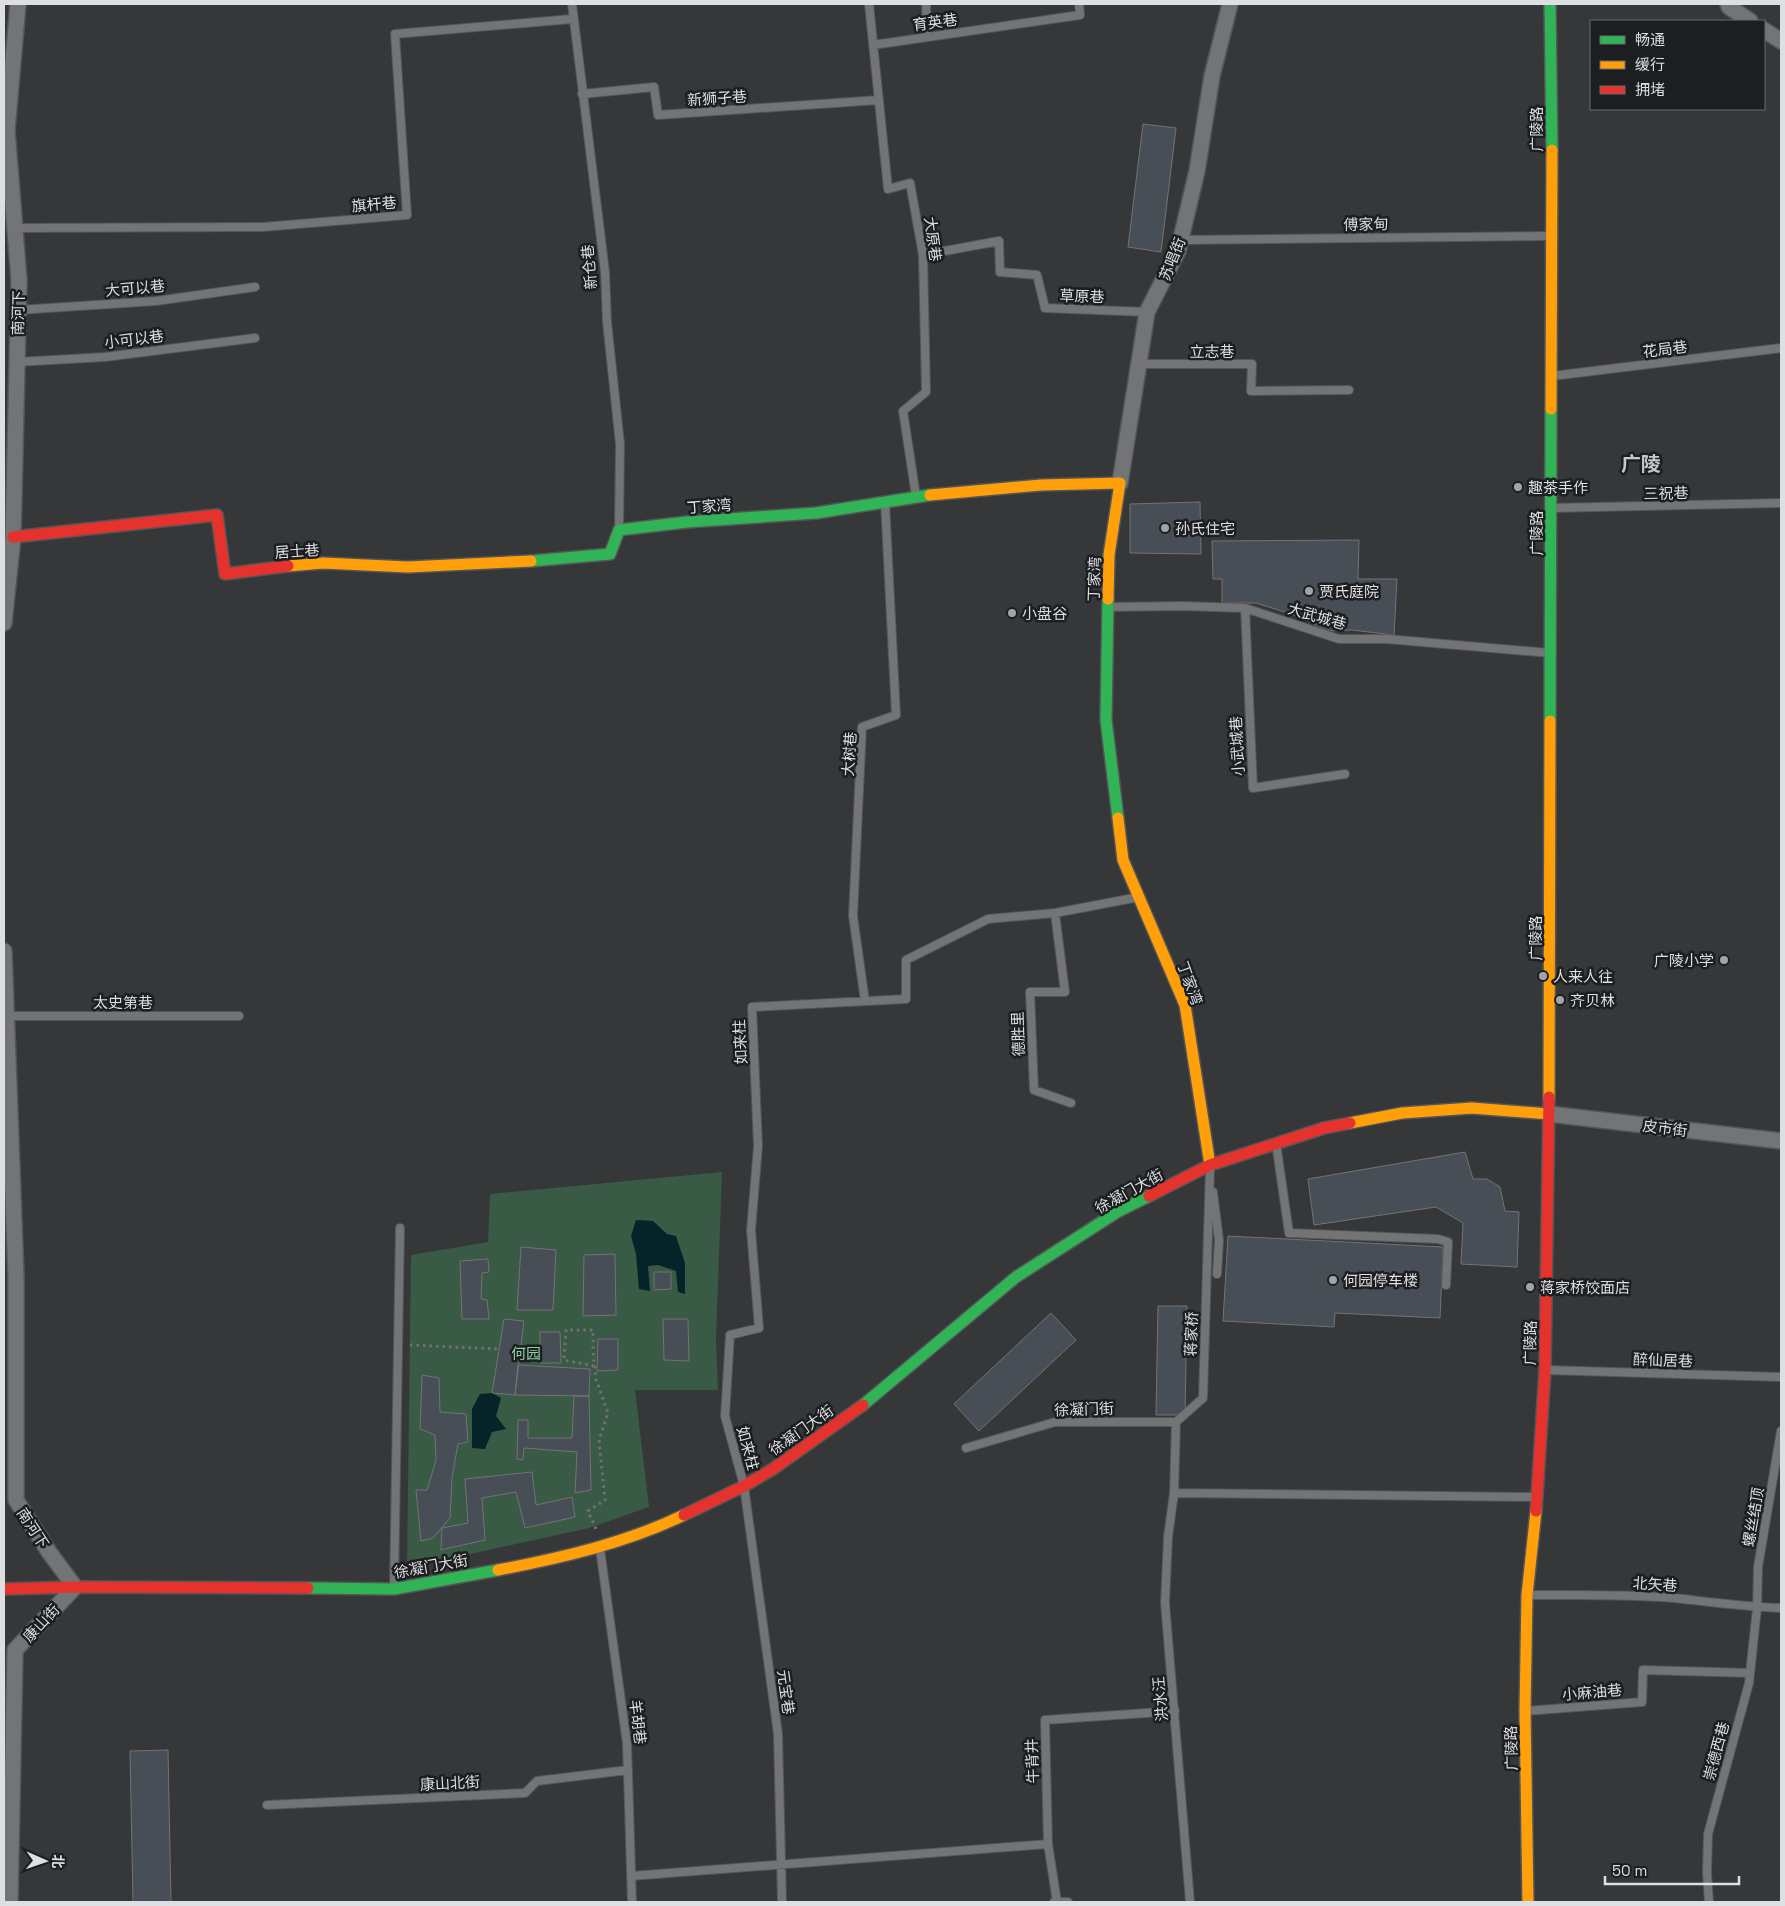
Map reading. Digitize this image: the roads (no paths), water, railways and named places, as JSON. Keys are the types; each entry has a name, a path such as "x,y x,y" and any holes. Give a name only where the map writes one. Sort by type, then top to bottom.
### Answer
{"street":[{"name":"南河下","path":"4,623 13,537 18,310 18,280 7,130 18,4"},
{"name":"苏唱街","path":"1120,483 1147,312 1178,251 1181,240 1197,170 1212,76 1230,4"},
{"name":"广陵路","path":"1528,1902 1525,1711 1527,1595 1537,1498 1545,1370 1549,1114 1550,4"},
{"path":"1728,4 1729,7 1748,20"},
{"path":"1765,31 1781,41"},
{"name":"丁家湾","path":"620,530 687,522 816,513 916,496 1041,485 1120,483 1109,555 1106,720 1123,860 1185,1005 1210,1165"},
{"name":"居士巷","path":"13,537 217,515 225,574 323,564 408,567 539,561 610,554 620,530"},
{"name":"南河下","path":"4,951 16,1277 16,1500 49,1552 75,1587"},
{"name":"徐凝门大街","path":"4,1588 394,1589 530,1564 599,1547 673,1520 744,1486 773,1468 871,1399 1016,1277 1117,1212 1210,1165 1324,1128 1402,1113 1472,1108 1549,1114"},
{"name":"皮市街","path":"1549,1114 1781,1141"},
{"name":"康山街","path":"10,1902 15,1650 75,1587"}],"lane":[{"name":"新仓巷","path":"572,4 572,19 605,272 607,322 620,444 620,530"},
{"name":"大原巷","path":"869,4 888,189 910,182 923,254 926,392 903,411 916,496"},
{"path":"926,4 927,37"},
{"name":"育英巷","path":"873,45 1080,15 1079,4"},
{"name":"旗杆巷","path":"14,228 263,228 407,215 395,34 572,19"},
{"name":"新狮子巷","path":"582,94 654,87 658,115 879,100"},
{"name":"傅家甸","path":"1181,240 1551,236"},
{"name":"草原巷","path":"923,254 999,241 1000,272 1037,275 1045,308 1147,312"},
{"name":"大可以巷","path":"18,310 156,301 254,287"},
{"name":"小可以巷","path":"17,362 105,357 254,338"},
{"name":"花局巷","path":"1551,377 1781,348"},
{"name":"立志巷","path":"1138,364 1252,364 1251,391 1349,390"},
{"name":"大树巷","path":"865,1001 854,916 862,727 896,715 885,502"},
{"name":"三祝巷","path":"1551,508 1781,503"},
{"name":"大武城巷","path":"1108,607 1182,606 1245,608 1339,639 1387,639 1550,653"},
{"name":"小武城巷","path":"1245,608 1253,788 1345,774"},
{"name":"如来柱","path":"744,1486 725,1416 730,1335 759,1328 751,1230 758,1146 752,1008 906,998 906,960 988,919 1055,913 1139,897"},
{"name":"德胜里","path":"1055,913 1065,992 1030,992 1034,1090 1071,1103"},
{"name":"太史第巷","path":"6,1016 239,1016"},
{"path":"1276,1143 1289,1233 1438,1239 1448,1242 1446,1285"},
{"path":"1210,1165 1218,1240 1217,1274"},
{"name":"蒋家桥","path":"1176,1422 1203,1398 1210,1165"},
{"path":"394,1589 400,1228"},
{"name":"醉仙居巷","path":"1545,1370 1781,1377"},
{"name":"徐凝门街","path":"966,1448 1055,1422 1176,1422"},
{"path":"1176,1422 1174,1493 1537,1498"},
{"name":"螺丝结顶","path":"1757,1608 1758,1567 1781,1431"},
{"name":"元宝巷","path":"744,1486 778,1734 782,1902"},
{"name":"洪水汪","path":"1174,1493 1168,1537 1165,1603 1176,1711 1190,1902"},
{"name":"羊胡巷","path":"599,1547 627,1744 632,1902"},
{"name":"北矢巷","path":"1527,1595 1618,1595 1674,1598 1757,1608 1781,1608"},
{"name":"崇德西巷","path":"1709,1902 1707,1873 1708,1834 1749,1684 1757,1608"},
{"name":"小麻油巷","path":"1525,1711 1642,1702 1643,1670 1750,1673"},
{"name":"牛背井","path":"1055,1902 1048,1844 1045,1720 1176,1711"},
{"name":"康山北街","path":"267,1805 525,1793 537,1781 628,1770"},
{"path":"631,1876 1048,1844"},
{"path":"1055,1902 1068,1902"}],"water":[{"path":"636,1220 653,1221 667,1234 676,1236 685,1263 685,1294 678,1292 676,1271 658,1265 648,1266 650,1291 639,1289 636,1254 631,1236"},
{"path":"492,1393 501,1398 496,1416 506,1429 492,1432 485,1449 472,1448 472,1409 480,1394"}],"place":[{"name":"趣茶手作","path":"1518,487"},
{"name":"孙氏住宅","path":"1165,528"},
{"name":"贾氏庭院","path":"1309,591"},
{"name":"小盘谷","path":"1012,613"},
{"name":"广陵小学","path":"1724,960"},
{"name":"人来人往","path":"1543,976"},
{"name":"齐贝林","path":"1560,1000"},
{"name":"何园停车楼","path":"1333,1280"},
{"name":"蒋家桥饺面店","path":"1530,1287"}],"district":[{"name":"广陵","path":"1641,464"}],"park label":[{"name":"何园","path":"526,1353"}]}
